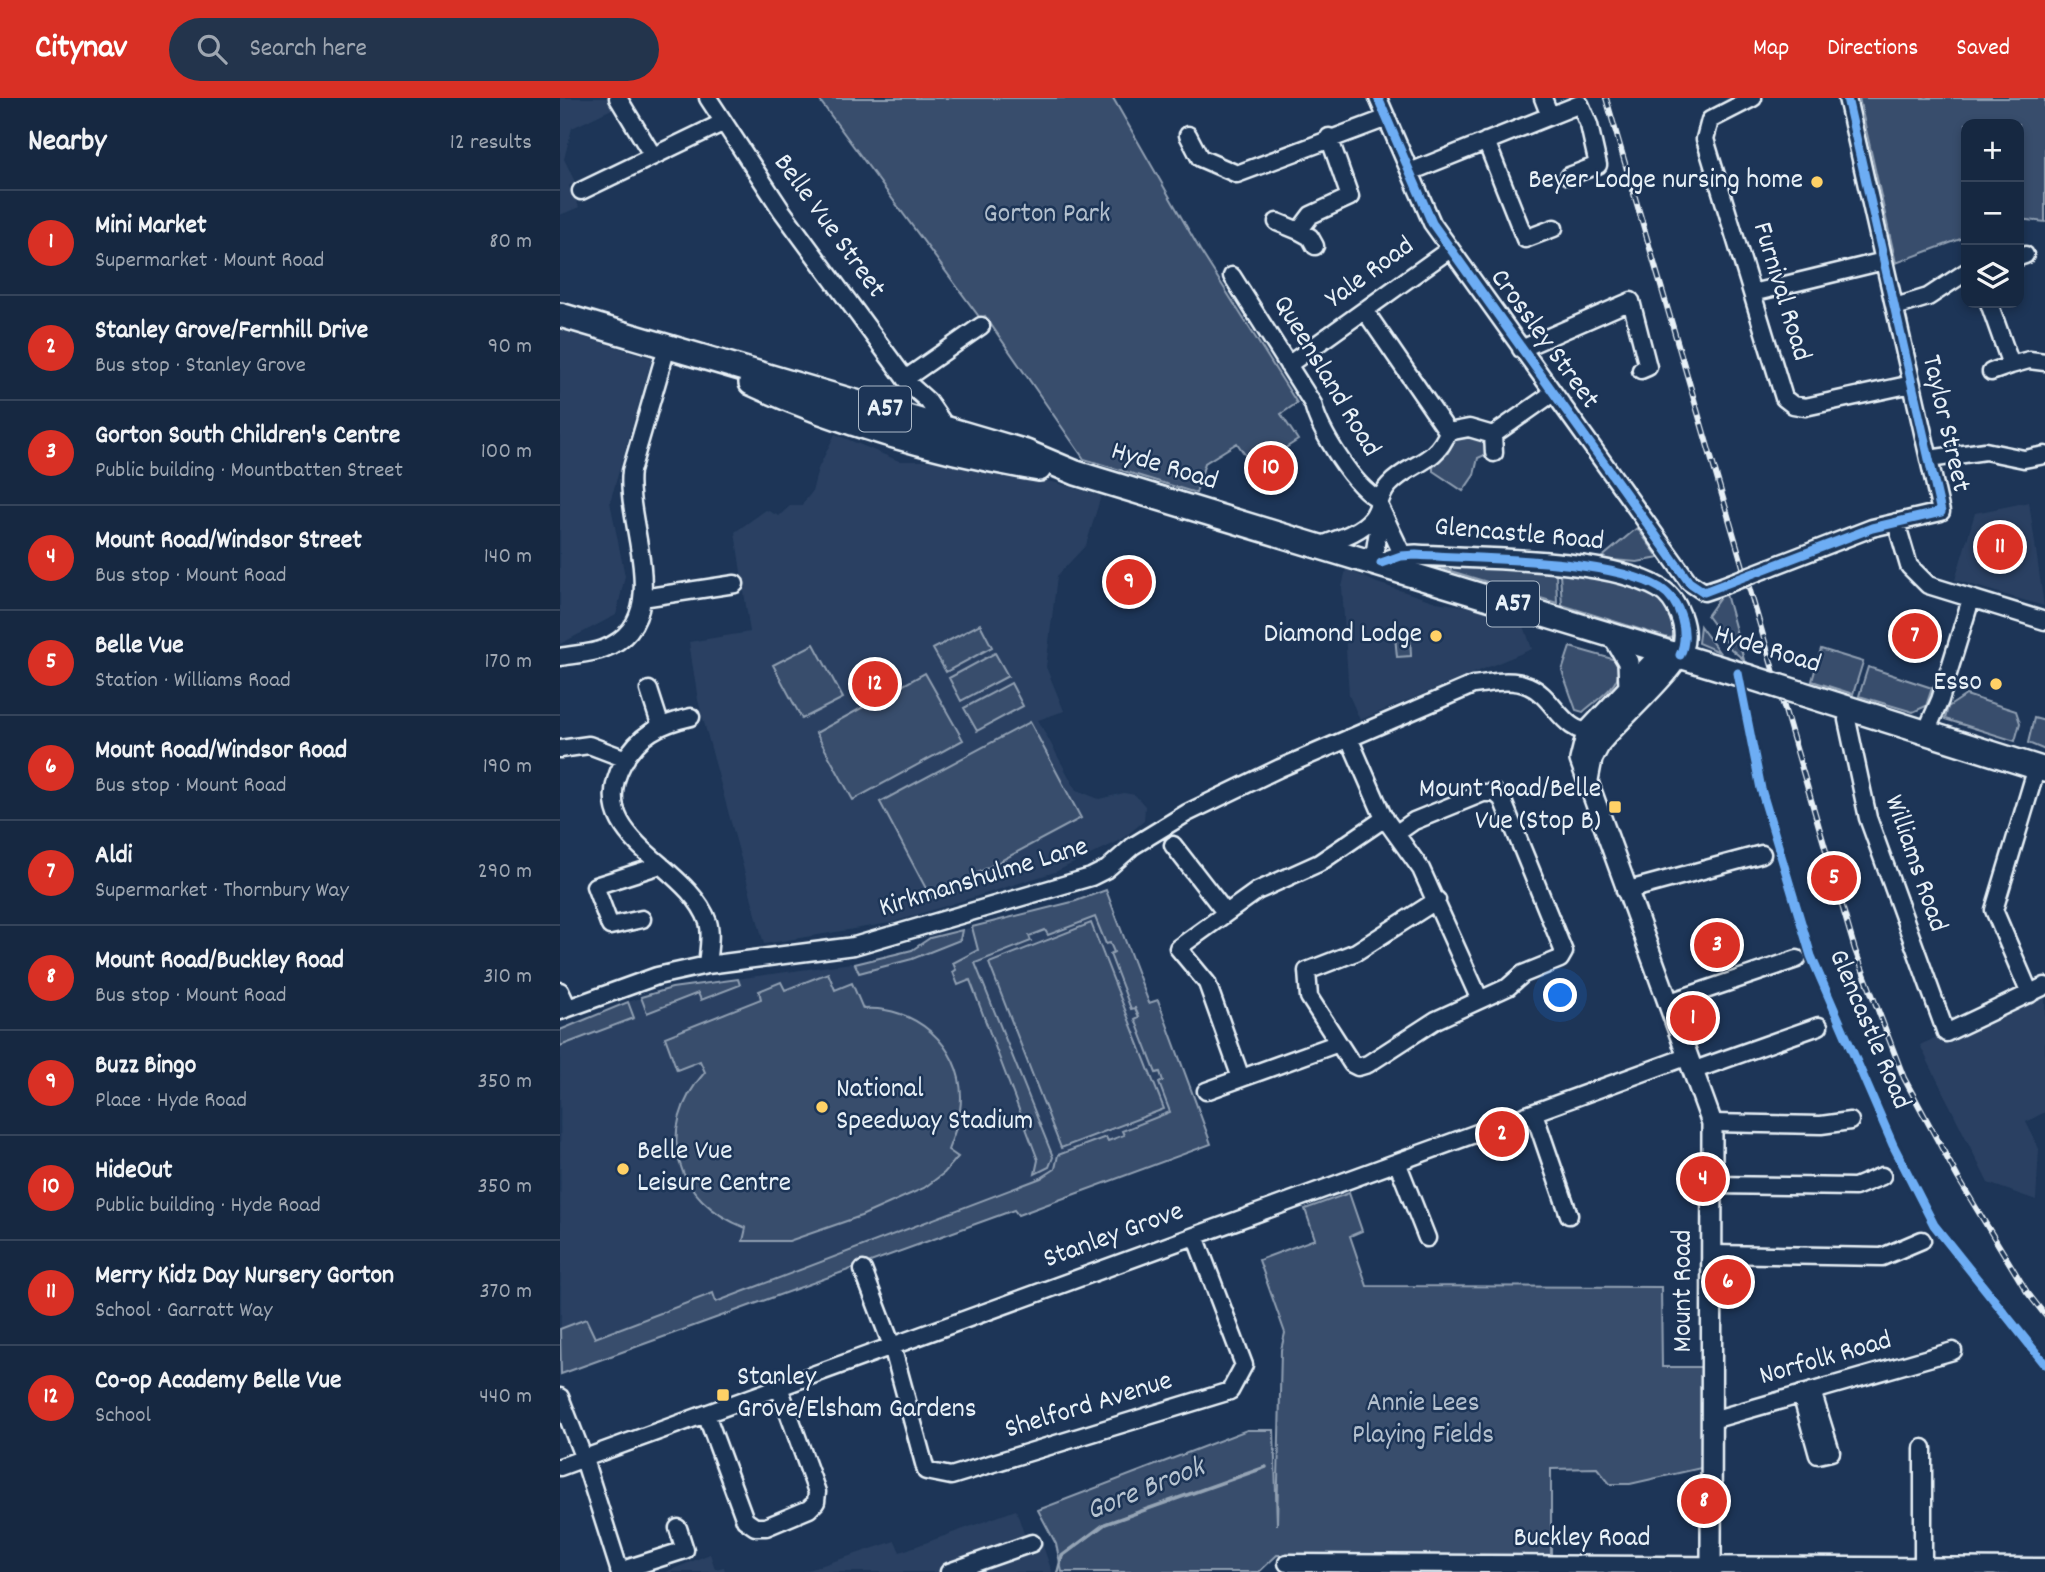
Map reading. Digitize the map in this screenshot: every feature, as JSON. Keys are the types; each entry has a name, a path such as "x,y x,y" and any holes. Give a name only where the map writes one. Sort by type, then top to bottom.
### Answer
{"highway":[{"name":"Hyde Road","path":"560,315 778,379 902,427 961,456 1076,473"},
{"name":"Hyde Road","path":"692,355 822,414 902,427 948,430 1026,452 1076,473 1319,546 1390,563 1613,636 2042,768"}],"main road":[{"name":"Glencastle Road","path":"1390,563 1593,567 1643,581 1661,589 1680,614 1684,643 1672,653"},
{"path":"1613,636 1628,662 1629,687"},
{"path":"1587,732 1629,687 1672,653"},
{"path":"1588,780 1595,751 1672,653"},
{"name":"Mount Road","path":"1587,732 1579,753 1625,891 1713,1123 1711,1569"}],"street":[{"path":"618,98 653,156"},
{"name":"Belle Vue Street","path":"708,98 722,123 907,382 928,401 948,430"},
{"name":"Crossley Street","path":"1378,98 1432,223 1689,582 1700,591"},
{"path":"1543,98 1549,116"},
{"name":"Furnival Road","path":"1753,98 1710,120 1705,134 1787,402 1805,407 1912,384"},
{"name":"Taylor Street","path":"1700,591 1722,586 1896,522 1941,512 1847,98"},
{"path":"1410,172 1580,104 1589,125 1598,165 1569,176"},
{"path":"1188,135 1200,158 1237,174 1387,118"},
{"path":"581,191 722,123"},
{"path":"1299,231 1311,215 1350,197 1329,138"},
{"path":"1486,141 1525,239 1554,228"},
{"path":"1278,222 1310,237 1315,246"},
{"name":"Yale Road","path":"1288,365 1450,249"},
{"path":"1752,293 1884,261"},
{"path":"1895,307 1928,297 1961,275"},
{"name":"Queensland Road","path":"1232,276 1313,404 1316,416 1331,443 1367,494 1380,504"},
{"path":"1521,349 1631,301 1648,367 1641,370"},
{"path":"1991,308 2011,365"},
{"path":"1365,311 1448,432"},
{"path":"902,427 911,398 907,382 981,326"},
{"path":"560,657 604,648 629,630 642,598 644,569 628,490 631,471 667,347"},
{"path":"1991,372 2029,360 2045,362"},
{"path":"1493,435 1553,393"},
{"path":"1448,432 1469,428 1493,435"},
{"path":"1319,546 1344,538 1372,518 1391,482 1437,453 1448,432"},
{"path":"1493,435 1494,453"},
{"path":"1929,458 1984,451 2024,459 2045,456"},
{"path":"1380,504 1375,550 1390,563"},
{"path":"1380,504 1390,563"},
{"path":"1896,522 1909,566 1928,585 2045,621"},
{"path":"642,598 735,584"},
{"path":"1926,732 1940,700 1971,599"},
{"name":"Kirkmanshulme Lane","path":"564,1010 657,976 707,965 854,946 1079,881 1107,869 1133,846 1186,813 1349,738 1473,685 1513,682 1532,687 1561,719 1587,732"},
{"path":"649,690 660,724"},
{"name":"Williams Road","path":"1850,708 1847,720 1868,818 1946,1032 2038,990"},
{"path":"691,717 660,724 631,750 616,777 614,807 622,829 692,894 709,924 707,965"},
{"path":"1587,732 1594,733 1617,722"},
{"path":"1349,738 1385,818 1421,869 1437,900 1479,998"},
{"path":"560,749 589,745 625,759"},
{"path":"2038,990 1994,910 2042,768"},
{"path":"1397,833 1414,821 1483,793 1494,793 1502,799 1564,952 1560,959 1523,974 1508,987 1479,998 1358,1067 1352,1065 1336,1044 1309,997 1307,971 1356,952 1437,900"},
{"path":"1241,1078 1206,983 1178,948 1256,891 1319,863 1385,818"},
{"path":"1173,845 1225,912"},
{"path":"1625,891 1762,854"},
{"path":"642,919 610,926 595,886 661,865"},
{"path":"1667,1003 1797,959"},
{"path":"560,991 564,1010"},
{"name":"Stanley Grove","path":"560,1467 1534,1113 1819,1026"},
{"path":"1206,1091 1336,1044"},
{"path":"1534,1113 1569,1215"},
{"path":"1713,1123 1821,1125 1850,1121"},
{"path":"1397,1163 1427,1238"},
{"path":"1713,1185 1855,1187 1882,1176"},
{"name":"Shelford Avenue","path":"892,1346 926,1471 951,1476 1230,1391 1244,1365 1195,1236"},
{"path":"1713,1254 1882,1257 1922,1240"},
{"path":"863,1270 892,1346"},
{"name":"Norfolk Road","path":"1712,1420 1953,1351"},
{"path":"706,1414 745,1520 755,1527 766,1527 809,1509 816,1502 817,1492 779,1387"},
{"path":"560,1397 584,1459 619,1571 685,1550 677,1528"},
{"path":"1923,1448 1923,1569"},
{"path":"948,1572 1032,1543"},
{"name":"Buckley Road","path":"1283,1569 2045,1567"}],"shaded area":[{"path":"560,98 611,98 616,107 572,128 564,159 575,182 569,186 579,207 560,215"},
{"path":"560,330 652,358 610,502 625,576 616,615 560,644"},
{"path":"835,434 899,461 937,461 1057,483 1101,496 1086,545 1057,576 1046,667 1064,711 1038,720 1076,790 1099,799 1124,793 1135,795 1145,806 1144,821 1121,840 1055,872 890,923 764,944 698,700 689,642 750,632 735,532 766,510 779,516 790,506 801,506 812,492 818,469"},
{"path":"2029,502 2044,606 1955,580 1975,513"},
{"name":"Diamond Lodge","path":"1346,569 1377,583 1436,602 1470,607 1523,623 1532,649 1360,720 1349,695 1342,587"},
{"path":"1106,890 1149,1003 1158,1000 1211,1144 1018,1215 1014,1210 561,1374 560,1030 628,1002 672,988 873,960 912,950 930,938 1076,901"},
{"path":"2045,987 2045,1112 2026,1122 2039,1149 2036,1200 1988,1183 1920,1045"},
{"path":"1016,1510 1025,1537 1038,1532 1052,1572 802,1572 895,1541 900,1552"},
{"path":"710,1554 715,1569 724,1567 725,1572 666,1572"}],"green space":[{"name":"Gorton Park","path":"818,98 1113,98 1200,250 1297,403 1281,414 1298,440 1254,468 1237,443 1205,463 1196,493 1084,459 985,316 980,318"},
{"path":"1859,98 2045,98 2045,222 2024,220 2024,119 1961,119 1961,239 1896,263"},
{"path":"1472,436 1485,442 1487,454 1478,458 1474,475 1463,491 1433,471 1433,467 1447,454 1456,438"},
{"path":"1637,528 1659,558 1637,562 1600,559"},
{"path":"1434,563 1556,573 1557,603 1434,566"},
{"path":"1560,573 1610,580 1636,587 1658,598 1668,610 1677,637 1668,638 1562,605"},
{"path":"1726,594 1744,660 1731,649 1707,616 1722,595"},
{"path":"980,624 992,647 946,672 933,649"},
{"path":"1700,626 1719,652 1698,643"},
{"path":"1410,635 1411,656 1397,657 1395,636"},
{"path":"814,644 843,698 802,719 773,665"},
{"path":"1570,647 1616,660 1619,668 1610,689 1583,712 1576,710 1562,671"},
{"path":"1821,649 1863,662 1853,694 1812,681"},
{"path":"995,653 1008,676 961,701 949,678"},
{"path":"1868,667 1932,688 1926,706 1913,712 1859,696"},
{"path":"925,673 963,740 853,800 816,733"},
{"path":"1011,683 1023,706 977,731 964,708"},
{"path":"1966,695 2016,711 2020,723 2015,741 1945,719 1948,707"},
{"path":"2034,718 2045,721 2045,750 2028,743"},
{"path":"1030,722 1081,818 931,898 880,802"},
{"path":"1106,890 1149,1003 1158,1000 1211,1144 1018,1215 1014,1210 561,1374 560,1329 586,1319 595,1338 713,1293 716,1302 1041,1178 1055,1169 1058,1155 1106,1137 1108,1141 1124,1135 1122,1131 1170,1112 1159,1083 1163,1081 1160,1072 1156,1073 1135,1019 1139,1017 1135,1008 1131,1009 1110,954 1114,952 1110,943 1106,944 1095,917 1048,935 1045,930 1029,936 1031,941 975,963 1053,1157 1049,1167 1035,1174 1038,1160 970,980 958,985 953,972 956,970 953,963 978,950 972,927 1076,901"},
{"path":"1091,923 1164,1109 1061,1148 989,963"},
{"path":"962,930 960,940 912,959 859,973 855,964 912,950 930,938"},
{"name":"National Speedway Stadium","path":"828,973 835,990 852,983 863,1009 900,1014 916,1021 943,1045 959,1078 960,1111 948,1150 958,1157 944,1173 924,1188 861,1216 789,1241 743,1241 746,1228 722,1216 702,1201 688,1182 679,1162 676,1140 679,1117 689,1095 705,1072 700,1061 677,1070 665,1037 761,999 759,991 781,982 785,990"},
{"path":"738,979 740,985 701,1000 698,993 647,1013 641,997 672,988"},
{"path":"628,1002 634,1018 560,1046 560,1030"},
{"name":"Annie Lees Playing Fields","path":"1349,1193 1362,1231 1350,1236 1367,1286 1661,1287 1662,1367 1701,1367 1701,1468 1630,1484 1610,1484 1597,1468 1551,1469 1551,1556 1277,1555 1259,1572 1062,1572 1056,1544 1038,1510 1247,1430 1274,1430 1277,1525 1281,1350 1285,1333 1259,1260 1315,1239 1305,1209"}],"waterway":[{"name":"Gore Brook","path":"1058,1572 1062,1556 1105,1524 1266,1467"}],"railway":[{"path":"1606,98 1855,950 1904,1078 1958,1178 2027,1292 2045,1315"}],"cycle path":[{"path":"1378,98 1432,223 1689,582 1704,592 1872,528 1941,512 1847,98"},
{"path":"1381,563 1401,556 1416,555 1507,559 1577,565 1638,578 1660,588 1678,609 1684,628 1680,655"},
{"path":"1738,673 1761,789 1811,956 1893,1145 1934,1225 2045,1364"}],"place":[{"name":"Beyer Lodge nursing home","path":"1817,182"},
{"name":"HideOut","path":"1271,468"},
{"name":"Merry Kidz Day Nursery Gorton","path":"2000,547"},
{"name":"Buzz Bingo","path":"1129,582"},
{"name":"Diamond Lodge","path":"1436,636"},
{"name":"Aldi","path":"1915,636"},
{"name":"Co-op Academy Belle Vue","path":"875,684"},
{"name":"Esso","path":"1996,684"},
{"name":"Mount Road/Belle Vue (Stop B)","path":"1615,807"},
{"name":"Belle Vue","path":"1834,878"},
{"name":"Gorton South Children's Centre","path":"1717,945"},
{"name":"Mini Market","path":"1693,1018"},
{"name":"National Speedway Stadium","path":"822,1107"},
{"name":"Stanley Grove/Fernhill Drive","path":"1502,1134"},
{"name":"Belle Vue Leisure Centre","path":"623,1169"},
{"name":"Mount Road/Windsor Street","path":"1703,1179"},
{"name":"Mount Road/Windsor Road","path":"1728,1282"},
{"name":"Stanley Grove/Elsham Gardens","path":"723,1395"},
{"name":"Mount Road/Buckley Road","path":"1704,1501"}]}
